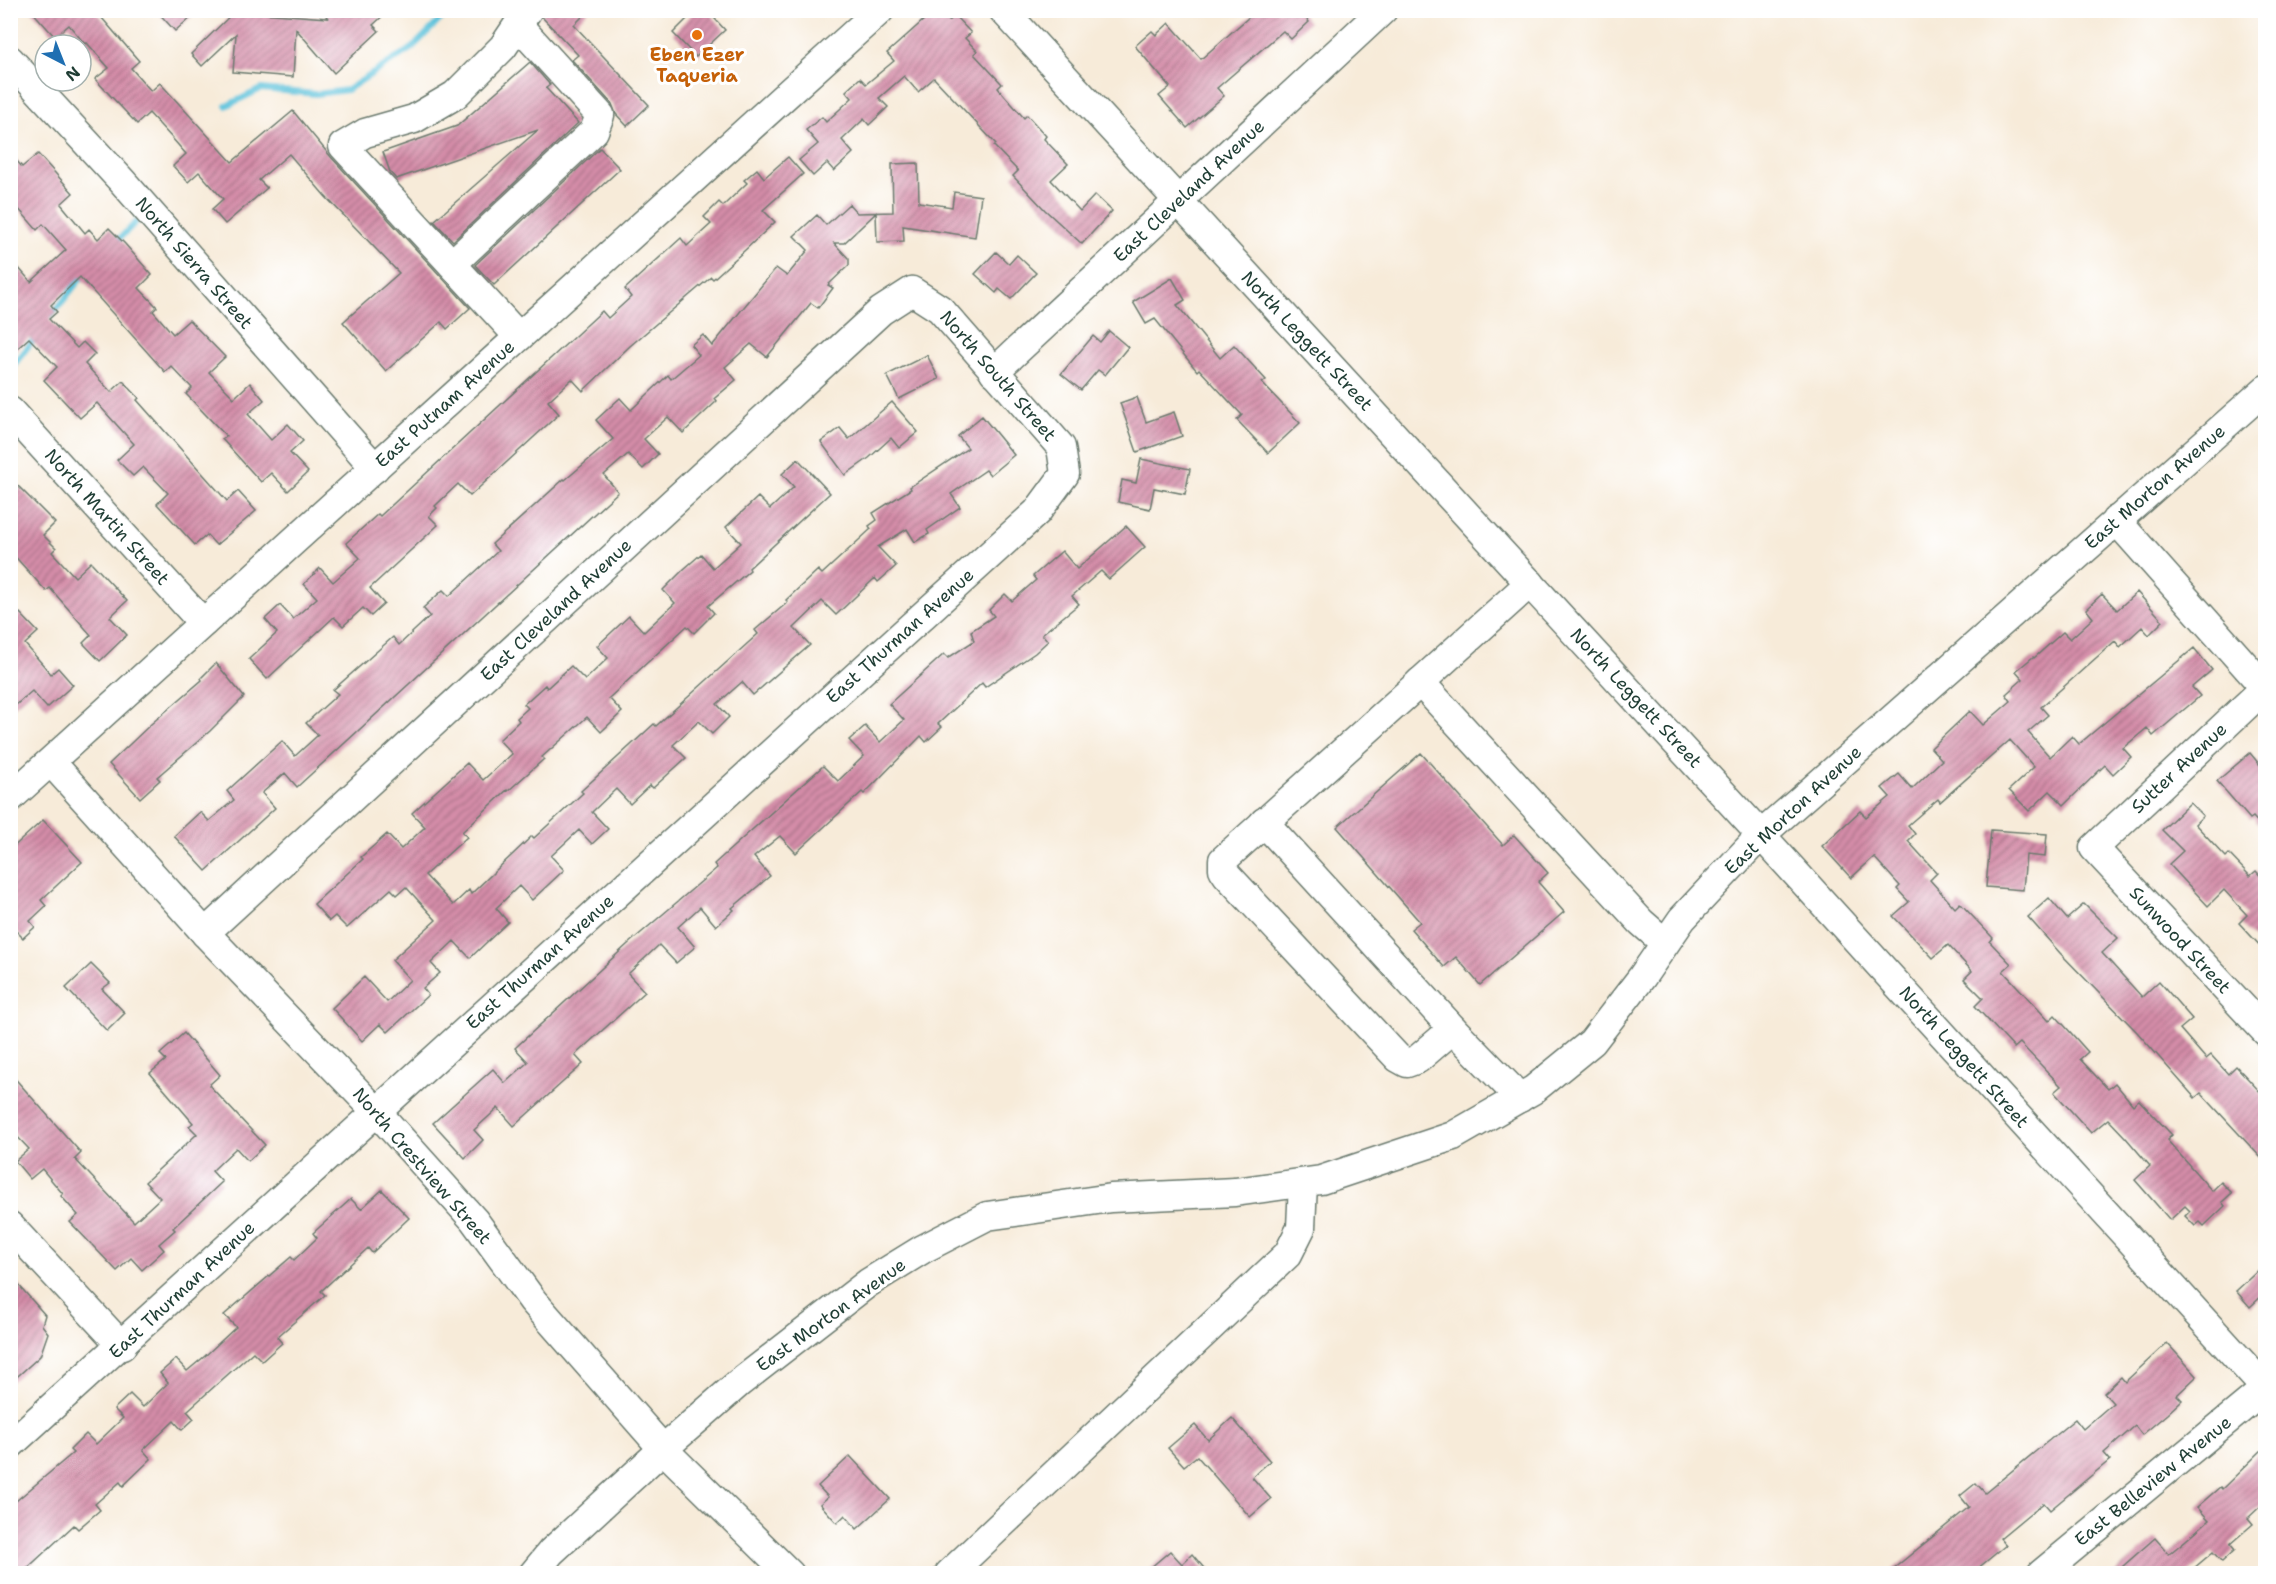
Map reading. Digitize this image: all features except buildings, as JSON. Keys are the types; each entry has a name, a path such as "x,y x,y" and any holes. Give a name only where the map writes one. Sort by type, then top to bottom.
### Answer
{"street":[{"name":"East Putnam Avenue","path":"14,787 51,762 880,10"},
{"name":"North Leggett Street","path":"1004,10 1761,835 2265,1389"},
{"name":"East Cleveland Avenue","path":"994,372 1383,10"},
{"path":"452,264 594,131 600,115 523,18 503,47 455,95 414,118 365,133 343,146 519,337"},
{"name":"North Sierra Street","path":"10,60 130,190 375,468"},
{"name":"East Cleveland Avenue","path":"205,933 881,311 912,291"},
{"name":"North South Street","path":"912,291 940,309 1061,447 1065,474"},
{"name":"East Morton Avenue","path":"533,1574 551,1552 739,1383 868,1283 923,1249 987,1216 1111,1198 1235,1192 1321,1180 1453,1136 1533,1090 1592,1042 1682,919 1761,835 2265,389"},
{"name":"North Martin Street","path":"10,411 203,623"},
{"name":"East Thurman Avenue","path":"10,1445 122,1346 376,1111 1037,512 1065,474"},
{"path":"2116,520 2265,688"},
{"path":"1453,1029 1418,1059 1407,1063 1398,1058 1227,875 1223,869 1223,860 1530,583"},
{"path":"1420,682 1641,922 1665,943"},
{"name":"Sutter Avenue","path":"2094,848 2265,688"},
{"name":"North Crestview Street","path":"51,762 205,933 376,1111 474,1220 533,1301 663,1449 790,1574"},
{"path":"1264,822 1453,1029 1520,1098"},
{"name":"Sunwood Street","path":"2094,848 2265,1032"},
{"path":"949,1574 1288,1254 1301,1227 1303,1183"},
{"path":"10,1226 122,1346"},
{"name":"East Belleview Avenue","path":"2040,1574 2265,1389"}],"waterway":[{"path":"226,106 261,89 316,94 347,90 412,48 450,10"},
{"path":"115,243 136,222"},
{"path":"52,315 85,273"},
{"path":"10,370 37,335"}],"place":[{"name":"Eben Ezer Taqueria","path":"697,35"}]}
